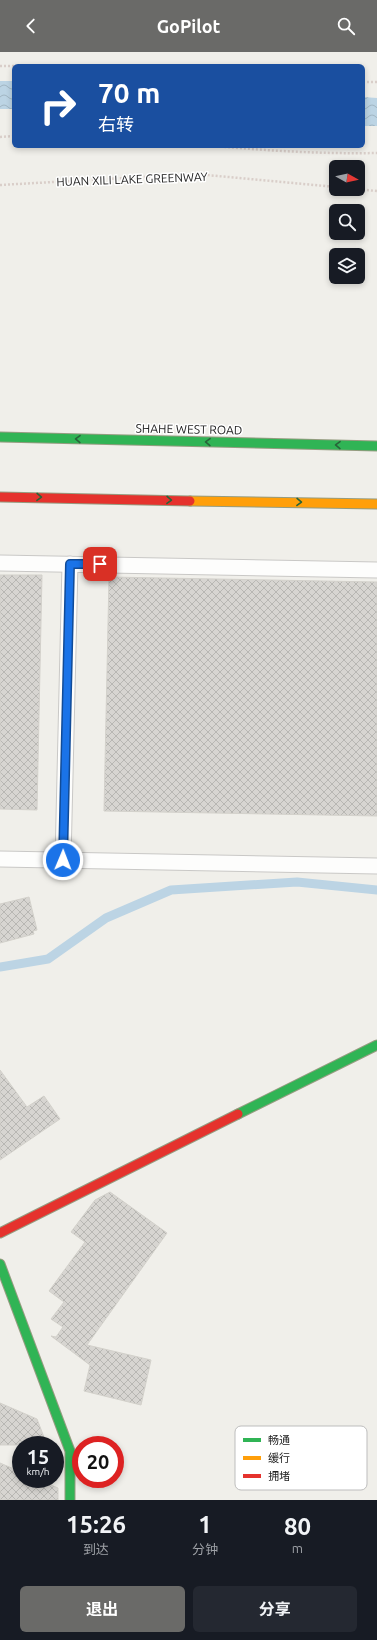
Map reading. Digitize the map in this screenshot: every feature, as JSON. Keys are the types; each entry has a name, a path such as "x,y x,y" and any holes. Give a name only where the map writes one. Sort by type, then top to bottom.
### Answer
{"main road":[{"name":"SHAHE WEST ROAD","path":"0,437 377,446"},
{"path":"0,496 377,504"},
{"path":"0,1233 377,1045"},
{"path":"0,1264 70,1451 70,1500"}],"lane":[{"path":"0,563 377,570"},
{"path":"63,860 70,564"},
{"path":"0,859 377,866"}],"path":[{"path":"0,66 12,66"},
{"path":"365,82 377,82"},
{"path":"0,136 12,136"},
{"path":"237,148 336,154 377,153"},
{"name":"HUAN XILI LAKE GREENWAY","path":"0,185 196,174 329,186"},
{"path":"365,190 377,191"}],"water":[{"path":"0,81 12,81 12,109 0,109"},
{"path":"365,97 377,98 377,126 365,126"}],"building":[{"path":"0,575 42,575 37,810 0,809"},
{"path":"109,577 377,582 377,816 104,811"},
{"path":"29,897 37,930 33,931 34,934 0,943 0,904"},
{"path":"0,1070 27,1107 44,1096 60,1119 0,1160"},
{"path":"110,1192 167,1233 87,1345 151,1360 141,1405 84,1391 90,1365 51,1336 56,1337 63,1327 51,1319 64,1302 49,1291 85,1242 71,1232 95,1200"},
{"path":"0,1403 37,1419 44,1436 12,1436 12,1445 0,1445"},
{"path":"0,1463 12,1468 12,1488 58,1488 58,1500 0,1500"}],"waterway":[{"path":"0,967 48,959 106,918 171,890 297,882 377,890"}],"traffic: fast":[{"path":"0,437 377,446"},
{"path":"238,1114 377,1045"},
{"path":"0,1264 70,1451 70,1500"}],"traffic: slow":[{"path":"190,501 377,504"}],"traffic: jam":[{"path":"0,497 190,501"},
{"path":"0,1233 238,1114"}],"route":[{"path":"63,860 70,564 100,564"}]}
